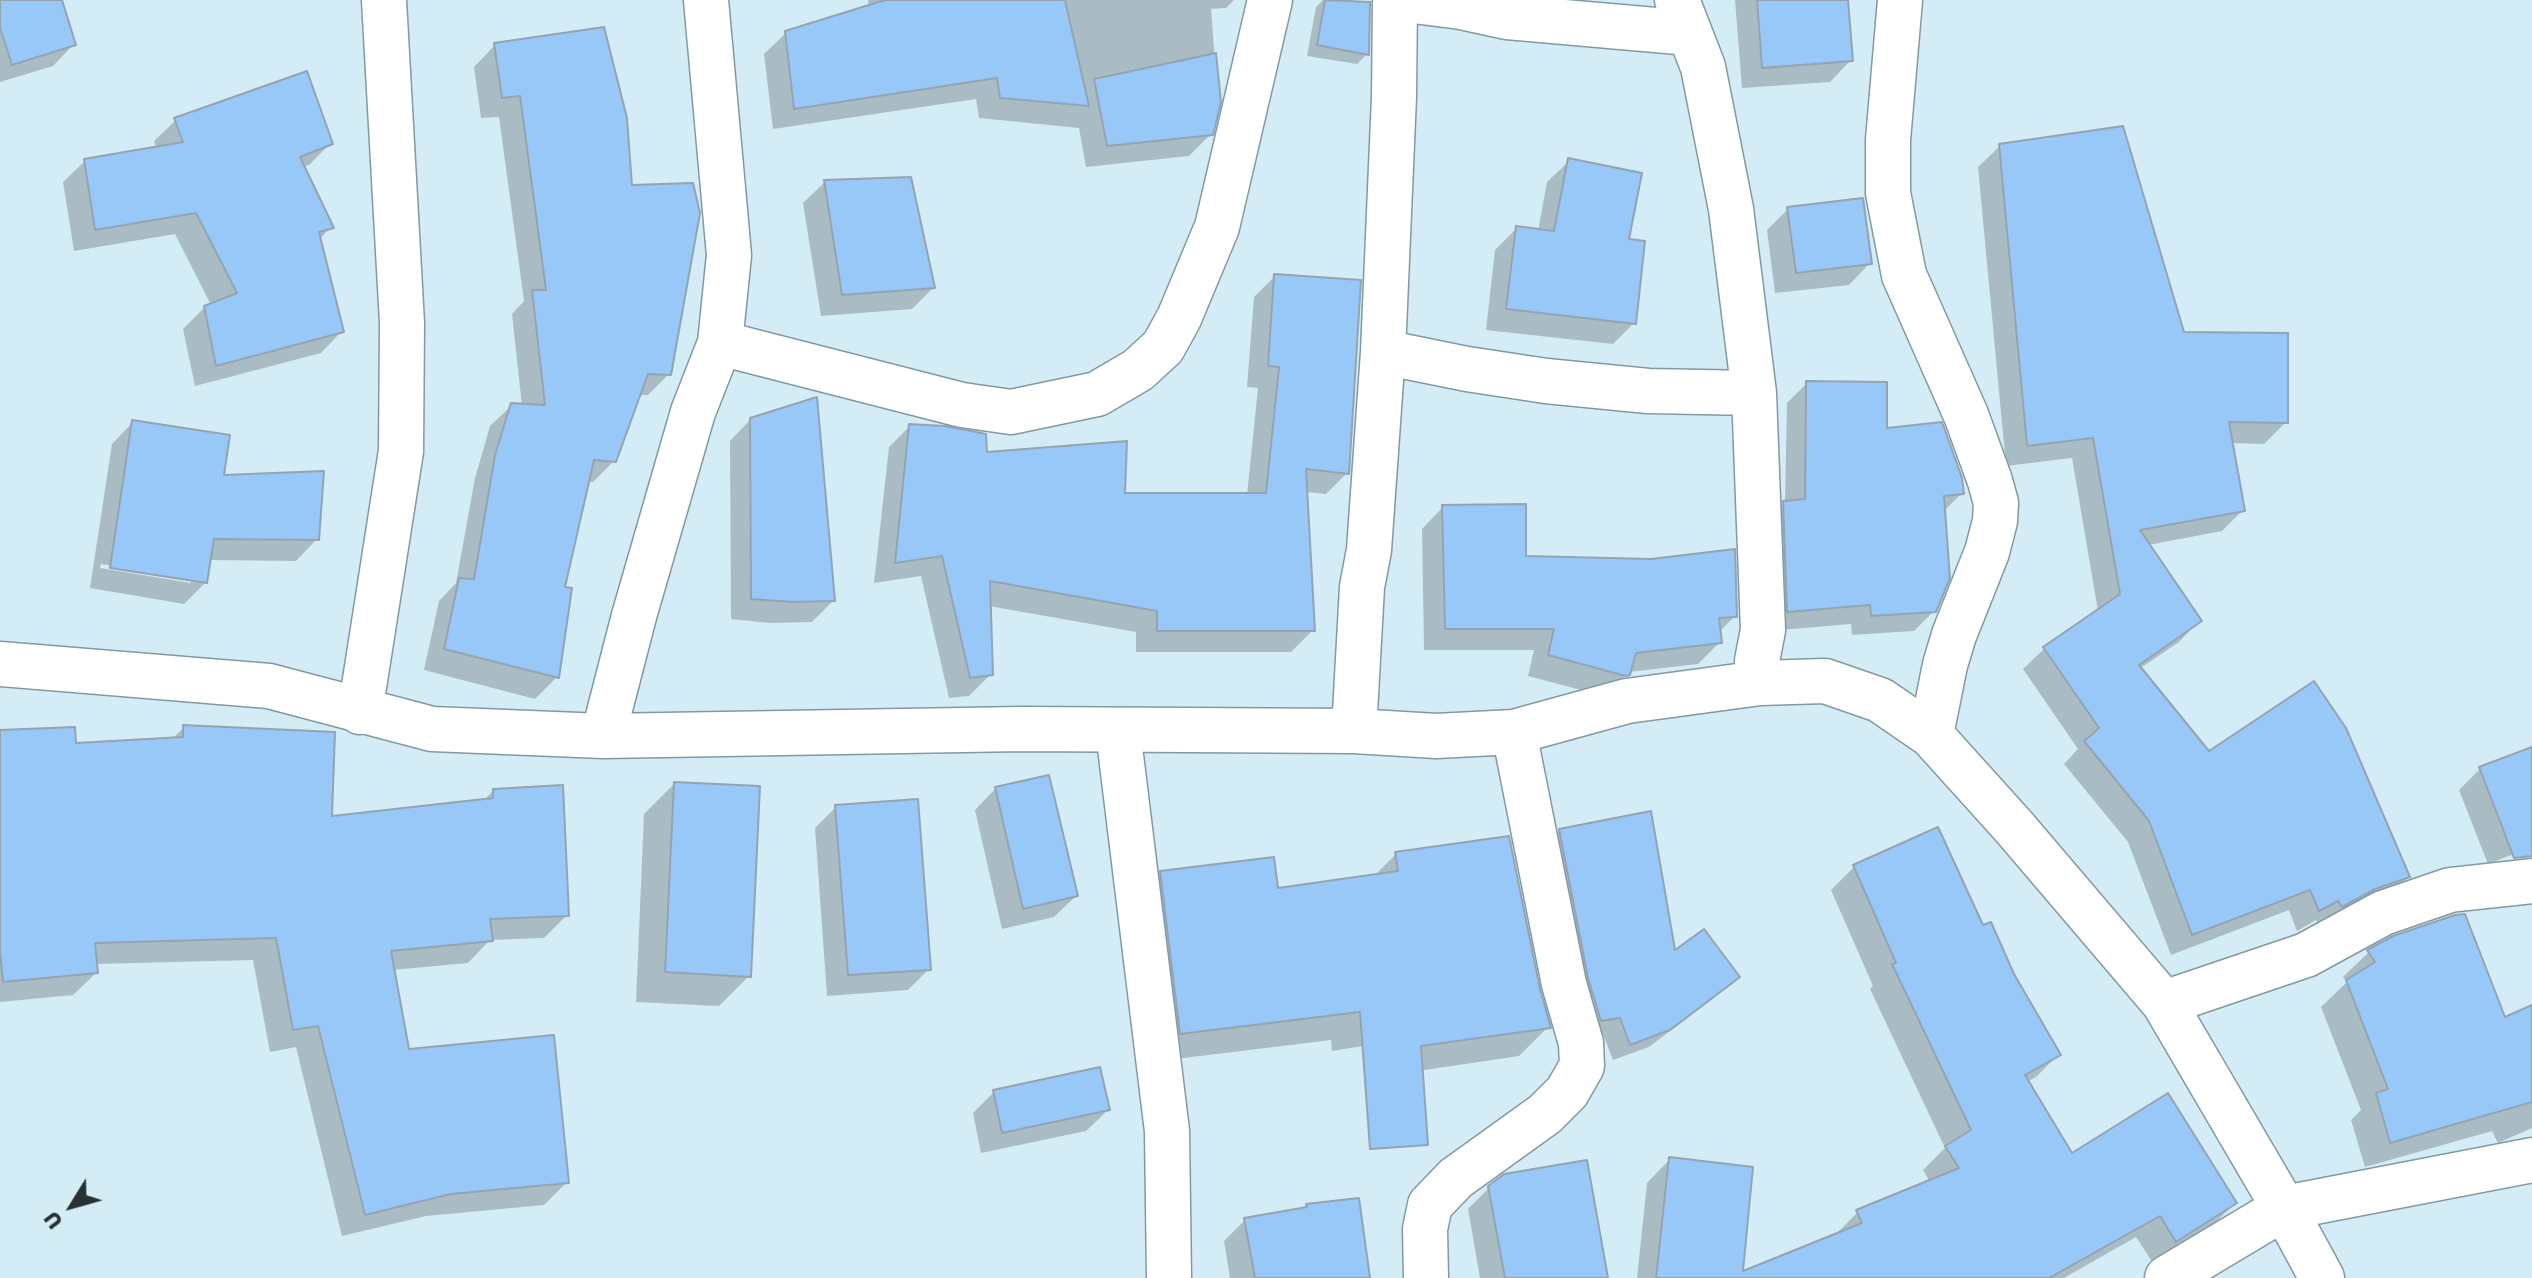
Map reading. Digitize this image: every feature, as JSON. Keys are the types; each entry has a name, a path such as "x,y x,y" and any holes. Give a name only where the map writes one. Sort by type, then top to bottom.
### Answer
{"street":[{"path":"360,712 401,451 402,323 384,0"},
{"path":"603,736 693,412 720,343 729,255 706,0"},
{"path":"720,343 962,405 1011,412 1097,394 1138,370 1163,347 1179,318 1217,227 1270,0"},
{"path":"1354,731 1362,587 1369,550 1383,352 1395,0"},
{"path":"1406,0 1507,17 1683,17 1703,67 1731,209 1754,393 1763,630 1757,661 1760,683"},
{"path":"1900,0 1888,140 1888,193 1904,275 1966,415 1996,503 1987,552 1945,665 1931,735"},
{"path":"1383,352 1546,381 1648,391 1754,393"},
{"path":"0,664 269,686 432,729 603,736 938,730 1354,731 1436,736 1514,732 1627,701 1760,683 1825,681 1880,700 1931,735 2164,1003 2322,1278"},
{"path":"1118,731 1167,1131 1169,1278"},
{"path":"1426,1278 1425,1229 1430,1205 1456,1178 1545,1114 1567,1092 1582,1066 1579,1033 1564,984 1514,732"},
{"path":"2164,1003 2306,955 2383,913 2450,890 2532,881"},
{"path":"2167,1278 2284,1208 2532,1160"}],"building":[{"path":"0,0 62,0 76,45 12,65 0,28"},
{"path":"885,0 1065,0 1089,106 1000,98 997,78 794,109 785,31"},
{"path":"1325,0 1370,2 1369,55 1317,45"},
{"path":"1757,0 1848,0 1853,61 1762,68"},
{"path":"604,27 627,118 632,185 693,183 700,213 671,375 648,374 616,462 594,460 565,587 572,588 559,678 444,649 459,578 474,579 495,455 511,403 545,405 532,290 546,290 520,96 502,98 494,43"},
{"path":"1216,53 1221,102 1213,135 1107,146 1094,79"},
{"path":"307,71 333,144 300,157 334,228 319,232 344,332 216,366 204,306 237,293 196,213 95,230 84,159 183,142 174,118"},
{"path":"2123,126 2184,332 2288,333 2288,423 2229,422 2245,511 2140,530 2202,621 2139,665 2209,751 2314,681 2346,728 2410,877 2375,889 2342,907 2338,901 2319,911 2310,890 2192,935 2149,821 2084,741 2099,728 2043,647 2120,594 2093,438 2027,446 1999,144"},
{"path":"1568,158 1642,173 1629,239 1645,241 1636,324 1506,309 1516,226 1554,231"},
{"path":"911,177 935,288 842,295 824,180"},
{"path":"1863,198 1872,264 1796,273 1787,207"},
{"path":"1274,274 1361,280 1349,474 1306,469 1315,631 1157,631 1157,611 990,581 993,675 970,678 942,556 895,563 909,424 945,426 986,434 987,452 1127,441 1125,493 1266,493 1279,367 1268,366"},
{"path":"1806,381 1887,382 1887,428 1942,422 1962,478 1964,494 1944,496 1950,578 1936,612 1871,616 1870,605 1787,612 1783,501 1805,499"},
{"path":"817,397 835,601 751,599 750,418"},
{"path":"132,420 230,435 224,475 324,471 319,540 214,539 207,583 110,568"},
{"path":"1526,504 1526,556 1651,559 1735,549 1737,617 1719,618 1722,643 1636,653 1630,675 1626,676 1548,655 1554,629 1445,629 1442,505"},
{"path":"183,725 335,732 332,816 493,798 493,789 563,785 569,916 490,919 493,941 391,951 409,1049 554,1035 569,1183 451,1194 365,1215 318,1026 293,1030 276,938 95,943 98,973 3,982 0,952 0,730 75,727 76,743 183,737"},
{"path":"2532,747 2532,856 2514,858 2479,767"},
{"path":"1049,775 1078,896 1023,909 995,787"},
{"path":"674,782 760,786 751,977 665,972"},
{"path":"918,799 931,970 848,975 835,805"},
{"path":"1651,811 1675,950 1704,929 1740,977 1670,1030 1630,1045 1620,1018 1601,1021 1588,978 1559,829"},
{"path":"1938,827 1983,925 1991,922 2014,974 2061,1055 2025,1075 2072,1153 2168,1093 2237,1203 2176,1242 2160,1216 2049,1278 1656,1278 1669,1157 1753,1167 1743,1271 1862,1223 1856,1210 1959,1168 1945,1146 1971,1130 1892,964 1896,963 1853,865"},
{"path":"1509,836 1540,989 1551,1028 1421,1046 1428,1145 1370,1149 1360,1012 1180,1034 1160,871 1274,857 1278,888 1398,871 1395,852"},
{"path":"2465,914 2505,1017 2532,1005 2532,1102 2390,1143 2376,1093 2388,1089 2346,980 2375,962 2367,950 2393,936"},
{"path":"1100,1067 1110,1110 1002,1133 993,1090"},
{"path":"1587,1160 1608,1278 1505,1278 1488,1186 1504,1174"},
{"path":"1359,1198 1370,1278 1255,1278 1244,1218 1307,1207 1306,1204"}]}
